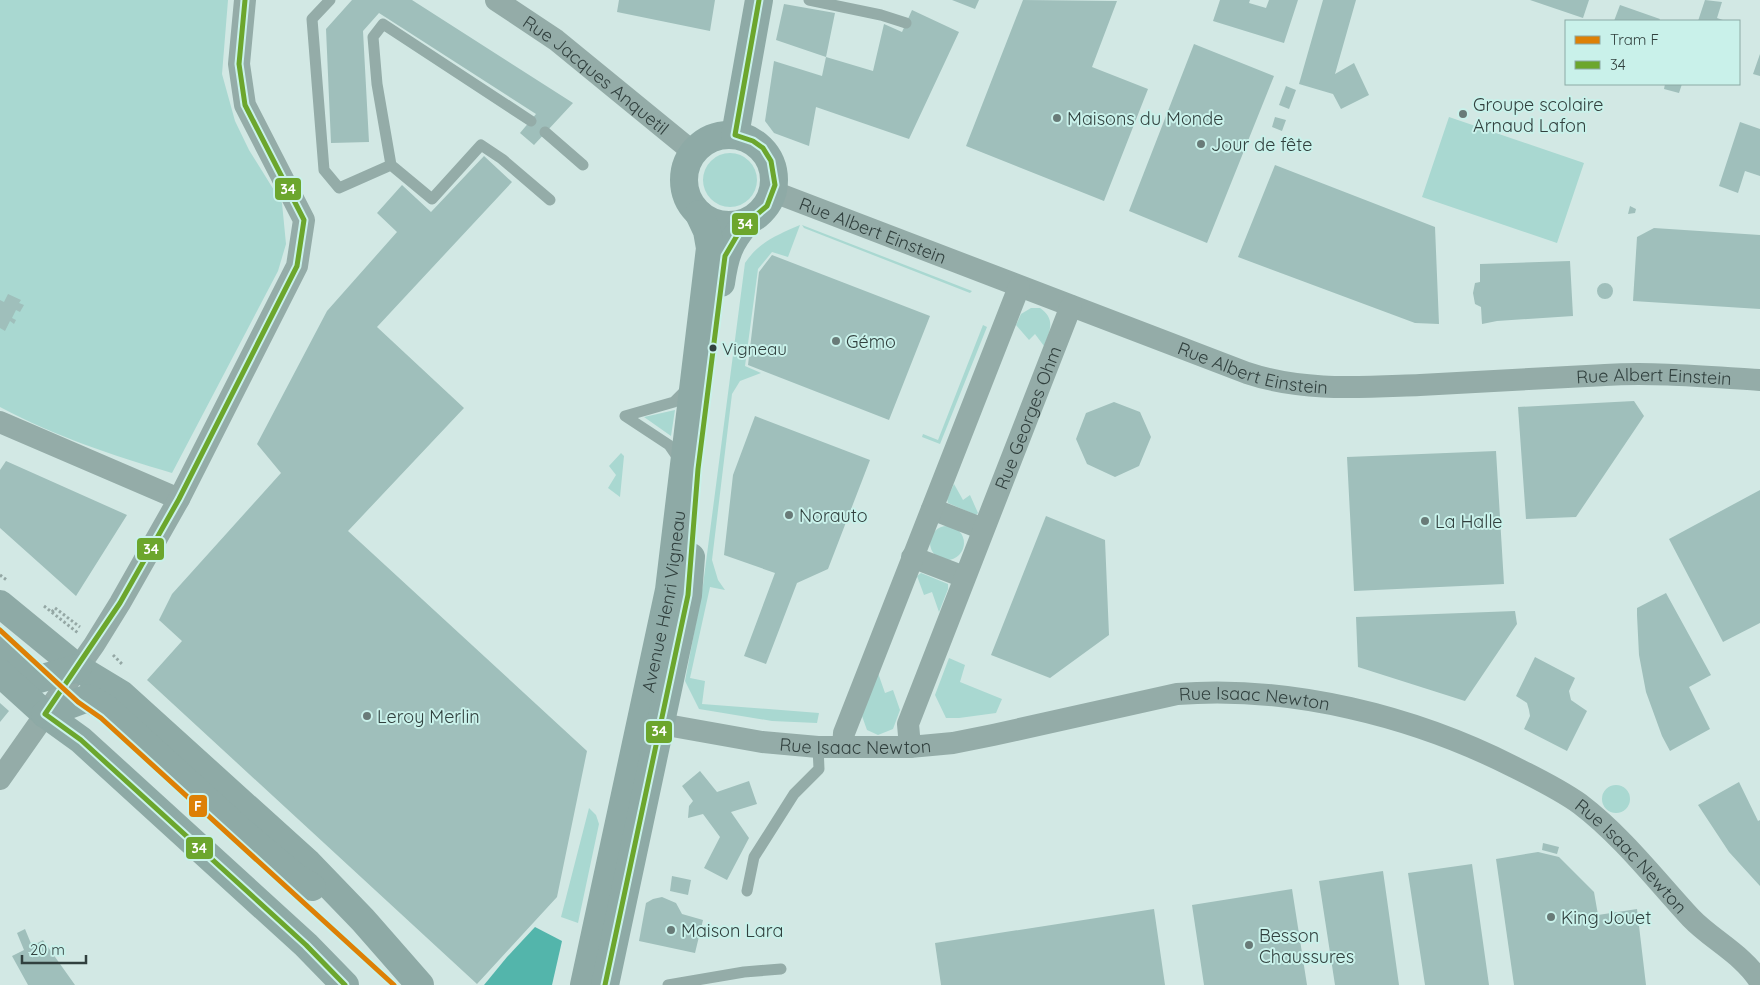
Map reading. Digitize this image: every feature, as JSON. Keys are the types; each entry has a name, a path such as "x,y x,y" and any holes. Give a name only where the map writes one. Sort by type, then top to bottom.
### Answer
{"street":[{"path":"0,779 78,668 120,603 179,499 297,266 304,220 245,105 239,64 245,0"},
{"name":"Rue Jacques Anquetil","path":"496,0 556,40 693,152"},
{"path":"735,134 759,0"},
{"path":"693,152 711,138 735,134 750,139 763,148 772,162 775,177 774,192"},
{"name":"Avenue Henri Vigneau","path":"584,985 670,590 692,384 710,248 699,214 690,204 685,191 686,165 693,152"},
{"name":"Avenue Henri Vigneau","path":"606,985 688,595 698,469 725,256 733,238 748,222 759,215 768,204 774,192"},
{"name":"Rue Albert Einstein","path":"774,192 1254,375 1288,384 1316,387 1434,384 1608,375 1692,376 1760,380"},
{"path":"699,214 722,225 748,222"},
{"path":"843,747 844,734 1019,287"},
{"name":"Rue Georges Ohm","path":"910,747 908,724 982,528 1071,306"},
{"path":"0,422 179,499"},
{"path":"932,509 982,528"},
{"path":"912,557 964,577"},
{"path":"0,604 78,668 121,694 301,857 364,920 420,985"},
{"path":"0,646 39,679 78,668"},
{"path":"0,673 46,714 81,740 306,945 345,985"},
{"name":"Rue Isaac Newton","path":"661,724 762,742 818,747 910,747 953,743 1150,699 1206,691 1263,694 1344,708 1408,724 1478,748 1538,779 1580,804 1633,852 1692,919 1751,969 1760,982"},
{"path":"46,714 88,698 108,710 293,875 364,920"}],"lane":[{"path":"330,0 312,19 324,170 339,188 391,165"},
{"path":"809,0 881,15 906,24"},
{"path":"531,121 383,24 374,36 377,84 391,165 432,199 481,145 502,159 550,200"},
{"path":"545,132 583,164"},
{"path":"684,466 669,445 625,416 674,402 692,384"},
{"path":"747,891 754,857 794,794 819,769 818,747"},
{"path":"668,985 780,968"}],"shaded area":[{"path":"0,0 228,0 222,74 235,121 249,150 282,203 286,244 278,271 172,473 84,444 21,418 0,407"},
{"path":"1449,117 1584,163 1557,243 1422,197"},
{"path":"730,153 740,155 749,161 755,170 757,180 755,190 749,199 740,205 730,207 720,205 711,199 705,190 703,180 705,170 711,161 720,155"},
{"path":"800,225 788,257 772,252 758,269 745,366 761,373 740,381 732,394 712,560 718,580 725,590 710,587 690,678 705,681 702,704 819,713 817,723 772,721 699,709 685,681 703,585 745,263 762,244"},
{"path":"802,225 972,291 970,293 804,228"},
{"path":"1031,308 1040,308 1045,312 1050,321 1050,330 1044,346 1035,334 1029,340 1016,325 1021,314"},
{"path":"983,325 987,327 940,444 922,437 923,434 938,440"},
{"path":"675,410 671,436 644,417"},
{"path":"621,453 624,456 620,497 608,488 616,475 609,466"},
{"path":"954,484 963,500 970,495 978,513 976,515 948,503 947,499"},
{"path":"947,526 959,531 964,543 959,555 947,560 935,555 930,543 935,531"},
{"path":"921,573 948,584 948,589 939,612 932,592 924,595 917,576"},
{"path":"949,658 965,665 960,682 1002,699 996,713 946,718 935,695"},
{"path":"878,673 885,693 893,690 900,710 893,729 878,735 867,730 862,716"},
{"path":"1616,785 1626,789 1630,799 1626,809 1616,813 1606,809 1602,799 1606,789"},
{"path":"589,808 596,815 599,824 578,923 561,917"}],"water":[{"path":"535,927 562,941 552,985 484,985 507,957"}],"building":[{"path":"352,0 412,0 573,103 534,145 520,133 536,114 379,13 363,31 369,142 331,143 326,29"},
{"path":"619,0 715,0 710,31 617,12"},
{"path":"952,0 979,0 975,9"},
{"name":"Maisons du Monde","path":"1023,0 1117,1 1092,67 1148,89 1104,201 966,146"},
{"path":"1220,0 1250,0 1249,3 1266,8 1269,0 1298,0 1284,43 1213,21"},
{"path":"1323,0 1356,0 1335,74 1354,63 1369,95 1341,109 1333,94 1299,84"},
{"path":"1530,0 1589,0 1583,18"},
{"path":"1705,0 1722,2 1717,18 1723,20 1698,20"},
{"path":"784,4 835,13 826,57 776,40"},
{"path":"1620,5 1660,19 1660,20 1614,20"},
{"path":"912,10 959,32 909,139 816,107 809,146 774,133 765,121 774,61 822,76 826,57 873,71 884,24 902,32"},
{"name":"Jour de fête","path":"1194,44 1274,76 1207,243 1129,211"},
{"path":"1760,54 1760,76 1753,74"},
{"path":"1665,85 1682,85 1679,93 1664,89"},
{"path":"1286,86 1296,90 1289,109 1279,105"},
{"path":"1275,117 1286,120 1282,131 1272,127"},
{"path":"1740,122 1760,129 1760,176 1745,171 1738,193 1719,186"},
{"name":"Leroy Merlin","path":"484,156 512,182 377,327 464,408 348,531 587,751 557,897 477,984 147,680 182,641 159,620 172,594 281,473 257,444 327,311 397,232 377,213 402,185 431,212"},
{"path":"1275,165 1435,227 1439,324 1415,323 1238,257"},
{"path":"1630,206 1636,209 1635,213 1628,214"},
{"path":"1654,228 1760,235 1760,309 1633,301 1637,237"},
{"name":"Gémo","path":"772,255 930,316 889,420 748,365 759,272"},
{"path":"1570,261 1573,316 1497,321 1482,324 1481,307 1475,304 1473,293 1475,283 1480,282 1480,264"},
{"path":"1605,283 1611,285 1613,291 1611,297 1605,299 1599,297 1597,291 1599,285"},
{"path":"8,294 21,300 19,303 24,305 20,312 16,310 12,318 16,320 14,324 10,321 5,331 0,328 0,300 4,302"},
{"path":"1634,401 1644,416 1576,517 1526,519 1518,407"},
{"path":"1114,402 1140,412 1151,437 1139,466 1115,477 1087,464 1076,439 1086,413"},
{"name":"Norauto","path":"755,416 870,460 828,569 797,583 766,664 744,656 775,573 724,555 733,475"},
{"name":"La Halle","path":"1496,451 1504,584 1354,591 1347,457"},
{"path":"6,461 127,515 76,596 0,528 0,470"},
{"path":"1760,490 1760,623 1723,642 1669,539"},
{"path":"1046,516 1105,540 1109,635 1050,678 991,655"},
{"path":"1666,593 1711,675 1689,687 1710,729 1670,751 1662,736 1646,692 1639,655 1637,615 1637,608"},
{"path":"1515,611 1517,624 1465,701 1358,667 1356,617"},
{"path":"1535,657 1575,678 1569,691 1571,700 1587,711 1567,751 1524,729 1530,716 1529,710 1527,703 1516,696"},
{"path":"0,703 9,711 0,722"},
{"path":"700,771 717,792 749,781 757,804 731,812 749,838 727,880 704,868 720,837 703,814 688,818 689,806 693,801 682,786"},
{"path":"1739,782 1758,821 1760,820 1760,886 1729,852 1698,805"},
{"path":"1543,843 1559,847 1557,854 1542,850"},
{"name":"King Jouet","path":"1538,852 1559,857 1594,892 1598,915 1637,909 1646,985 1514,985 1496,859"},
{"path":"1472,864 1489,985 1425,985 1408,873"},
{"path":"1383,871 1399,985 1335,985 1319,881"},
{"path":"672,876 691,880 688,895 670,891"},
{"name":"Besson Chaussures","path":"1292,889 1307,985 1204,985 1192,905"},
{"name":"Maison Lara","path":"662,897 676,903 682,914 703,920 695,953 639,941 646,903"},
{"path":"1154,909 1165,985 941,985 935,943"},
{"path":"25,929 32,946 43,940 75,985 28,985 12,956 24,950 17,933"}],"tram line":[{"name":"F","path":"0,630 78,702 101,718 394,985"}],"transit line":[{"name":"34","path":"245,0 239,64 245,105 304,220 297,266 179,499 120,603 45,714 81,740 306,945 345,985"},
{"name":"34","path":"605,985 688,595 698,469 725,256 742,227 767,206 775,185 771,161 763,148 753,141 735,135 759,0"}],"place":[{"name":"Groupe scolaire Arnaud Lafon","path":"1463,114"},
{"name":"Maisons du Monde","path":"1057,118"},
{"name":"Jour de fête","path":"1201,144"},
{"name":"Gémo","path":"836,341"},
{"name":"Vigneau","path":"713,348"},
{"name":"Norauto","path":"789,515"},
{"name":"La Halle","path":"1425,521"},
{"name":"Leroy Merlin","path":"367,716"},
{"name":"King Jouet","path":"1551,917"},
{"name":"Maison Lara","path":"671,930"},
{"name":"Besson Chaussures","path":"1249,945"}]}
